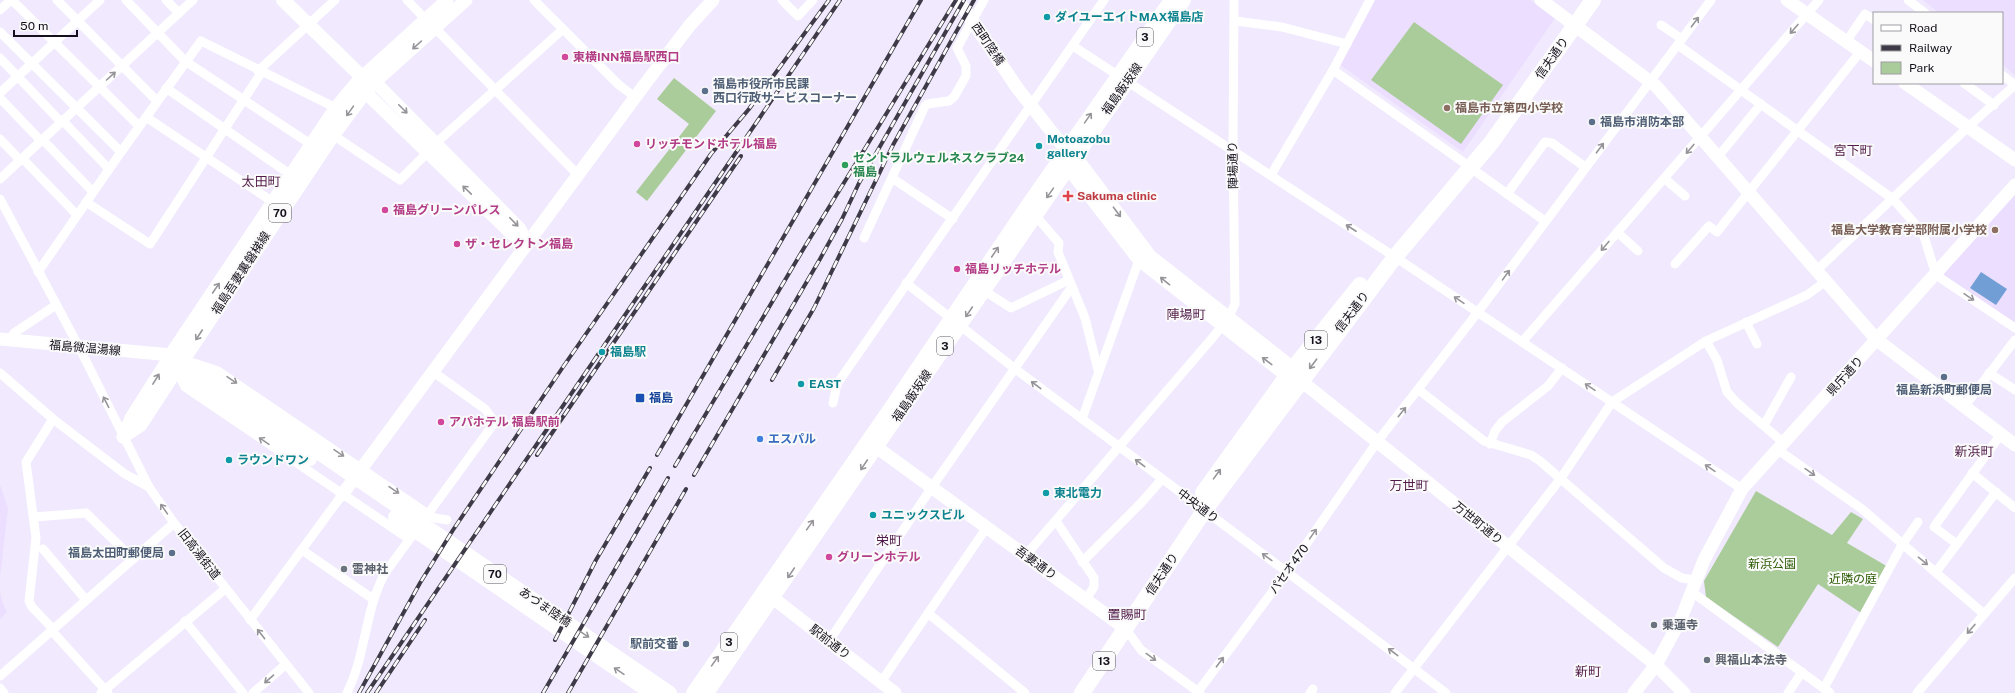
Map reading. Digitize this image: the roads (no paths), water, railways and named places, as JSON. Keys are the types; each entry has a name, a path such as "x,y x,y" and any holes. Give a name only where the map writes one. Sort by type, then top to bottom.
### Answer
{"highway":[{"name":"信夫通り","path":"1570,22 1579,0"},
{"name":"信夫通り","path":"1082,693 1122,625 1200,507 1294,375 1391,254 1467,165 1570,22 1593,0"},
{"name":"信夫通り","path":"1071,693 1122,625"}],"main road":[{"path":"283,0 362,77 370,87"},
{"name":"3","path":"1071,153 1174,2"},
{"name":"福島吾妻裏磐梯線","path":"177,362 273,202 336,108 362,77"},
{"name":"福島吾妻裏磐梯線","path":"177,362 333,135 370,87"},
{"name":"福島飯坂線","path":"954,322 983,290 1035,216 1068,168 1071,153"},
{"name":"福島飯坂線","path":"707,693 769,594 1071,153"},
{"name":"70","path":"177,362 318,458"},
{"name":"あづま陸橋","path":"318,458 651,693"},
{"name":"あづま陸橋","path":"318,458 670,693"},
{"name":"福島飯坂線","path":"693,693 769,594"}],"street":[{"path":"0,10 11,0 139,126"},
{"path":"57,0 157,101"},
{"path":"0,93 19,77 100,0"},
{"path":"126,0 186,61 243,101 312,145"},
{"path":"166,0 179,13"},
{"path":"0,178 193,0"},
{"path":"86,202 150,244 243,101 260,72 335,0"},
{"path":"407,0 578,175"},
{"path":"447,0 431,24 370,87 520,229 527,244"},
{"path":"362,77 431,24 466,0"},
{"path":"534,0 562,30 619,85 635,97"},
{"path":"250,620 432,371 481,308 511,263 527,244 690,25 713,0"},
{"path":"782,0 798,16 813,0"},
{"name":"西町陸橋","path":"958,0 1018,88 1071,153 1150,256 1225,322"},
{"path":"864,238 925,106 927,104 949,101 954,97 966,76 966,66 957,48 984,0"},
{"path":"833,404 837,384 1104,0"},
{"name":"陣場通り","path":"1026,556 1225,322 1236,299 1233,150 1234,0"},
{"path":"1271,175 1333,70 1370,0"},
{"name":"パセオ470","path":"1198,693 1287,572 1377,442 1419,390 1478,312 1711,0"},
{"path":"1787,0 1873,60"},
{"path":"1522,342 1819,0"},
{"path":"1908,0 1924,12"},
{"path":"1542,1 1650,80 1877,340 2015,445"},
{"path":"1846,42 1865,14 1873,19"},
{"path":"1235,21 1282,27 1347,44"},
{"path":"1661,25 1680,42 1741,89 1893,199 1923,234 1936,275 2015,328"},
{"path":"333,135 400,180 432,147 562,30"},
{"path":"0,32 121,152"},
{"path":"38,272 139,126 201,41 260,72 336,108"},
{"path":"1073,46 1124,77 1742,489"},
{"path":"1675,264 1709,226 1717,232 1860,52"},
{"path":"0,58 109,169"},
{"path":"1333,70 1546,221"},
{"path":"1817,270 1968,127 2015,85 2003,76"},
{"path":"1909,84 2015,160"},
{"path":"1965,84 1994,105"},
{"path":"166,88 291,175"},
{"path":"0,98 93,192"},
{"path":"1717,158 1762,104"},
{"path":"146,117 273,202"},
{"path":"0,139 77,214"},
{"path":"1507,194 1545,142 1552,143 1586,167"},
{"path":"1068,168 1138,260 1225,322"},
{"path":"892,178 953,219"},
{"path":"1665,179 1685,196"},
{"name":"県庁通り","path":"1634,693 1656,665 1681,618 1694,586 1742,489 1936,275 2015,185"},
{"name":"旧高湯街道","path":"0,199 79,347 149,487 174,523 225,589 309,693"},
{"path":"1035,216 1059,243 1058,252 1085,318 1098,370"},
{"path":"1617,232 1638,250"},
{"path":"1082,419 1138,260"},
{"path":"1396,693 1507,546 1561,478 1612,402 1706,341 1807,295 1826,281"},
{"name":"中央通り","path":"906,283 1014,368 1446,693"},
{"path":"983,290 1011,308 1070,284"},
{"path":"829,641 1070,284"},
{"path":"5,339 56,305"},
{"name":"万世町通り","path":"1225,322 1294,375 1656,665 1684,693"},
{"path":"1746,322 1757,344"},
{"name":"福島微温湯線","path":"5,339 79,347 177,362"},
{"path":"1964,407 2015,340"},
{"path":"1706,341 1717,360 1727,392 1737,403 1764,425 1781,447 1862,509 1984,614"},
{"path":"123,437 131,418 177,362"},
{"path":"177,362 218,371 428,514 435,518 447,520"},
{"path":"177,362 185,387 342,495 409,539"},
{"path":"1490,444 1495,431 1502,422 1548,386 1562,368"},
{"path":"347,693 361,658 366,627 373,599 385,573 492,426 493,421 485,409 432,371"},
{"path":"0,373 53,419 125,474 149,487"},
{"path":"1990,373 2015,390"},
{"path":"1764,425 1791,377"},
{"path":"1419,390 1484,441 1531,456 1561,478 1664,568 1694,586 1827,691 1902,545 1918,522"},
{"path":"53,419 26,462 36,538 29,601 32,607 105,692 185,621 225,589"},
{"path":"1957,544 1934,527 2001,434"},
{"name":"吾妻通り","path":"872,444 1122,625 1141,650 1198,693"},
{"path":"1972,473 2015,508"},
{"path":"1082,562 1141,503 1162,479"},
{"path":"1936,572 1996,492"},
{"path":"34,517 86,513 133,559"},
{"path":"1056,521 1094,578 1094,587 1086,599"},
{"path":"0,676 174,523"},
{"path":"881,682 929,614 987,527"},
{"path":"43,549 86,600"},
{"path":"302,550 373,599"},
{"path":"1917,693 2015,578"},
{"name":"駅前通り","path":"769,594 895,693"},
{"path":"929,614 1025,693"},
{"path":"185,621 243,693"},
{"path":"253,693 285,665"},
{"path":"1788,693 1802,672"},
{"path":"0,688 4,693"}],"water":[{"path":"1981,272 2007,289 1996,305 1970,288"}],"railway":[{"path":"359,693 420,583 453,530 563,367 711,154 749,109 829,0"},
{"path":"367,693 840,0"},
{"path":"657,455 921,0"},
{"path":"675,466 804,248 956,0"},
{"path":"694,475 820,259 842,219 859,183 964,0"},
{"path":"772,380 814,308 893,145 974,0"},
{"path":"537,455 741,156"},
{"path":"555,640 596,560 650,468"},
{"path":"543,693 668,478"},
{"path":"568,693 686,489"},
{"path":"376,693 425,620"}],"place":[{"name":"ダイユーエイトMAX福島店","path":"1047,17"},
{"name":"東横INN福島駅西口","path":"565,57"},
{"name":"福島市役所市民課 西口行政サービスコーナー","path":"705,91"},
{"name":"福島市立第四小学校","path":"1447,108"},
{"name":"福島市消防本部","path":"1592,122"},
{"name":"リッチモンドホテル福島","path":"637,144"},
{"name":"Motoazobu gallery","path":"1039,146"},
{"name":"セントラルウェルネスクラブ24 福島","path":"845,165"},
{"name":"Sakuma clinic","path":"1068,196"},
{"name":"福島グリーンパレス","path":"385,210"},
{"name":"福島大学教育学部附属小学校","path":"1995,230"},
{"name":"ザ・セレクトン福島","path":"457,244"},
{"name":"福島リッチホテル","path":"957,269"},
{"name":"福島駅","path":"602,352"},
{"name":"福島新浜町郵便局","path":"1944,377"},
{"name":"EAST","path":"801,384"},
{"name":"福島","path":"640,398"},
{"name":"アパホテル 福島駅前","path":"441,422"},
{"name":"エスパル","path":"760,439"},
{"name":"ラウンドワン","path":"229,460"},
{"name":"東北電力","path":"1046,493"},
{"name":"ユニックスビル","path":"873,515"},
{"name":"福島太田町郵便局","path":"172,553"},
{"name":"グリーンホテル","path":"829,557"},
{"name":"雷神社","path":"344,569"},
{"name":"乗蓮寺","path":"1654,625"},
{"name":"駅前交番","path":"686,644"},
{"name":"興福山本法寺","path":"1707,660"}],"district":[{"name":"宮下町","path":"1853,150"},
{"name":"太田町","path":"261,181"},
{"name":"陣場町","path":"1186,314"},
{"name":"新浜町","path":"1974,451"},
{"name":"万世町","path":"1409,485"},
{"name":"栄町","path":"889,540"},
{"name":"置賜町","path":"1127,614"},
{"name":"新町","path":"1588,671"}],"park label":[{"name":"新浜公園","path":"1772,564"},
{"name":"近隣の庭","path":"1853,579"}]}
